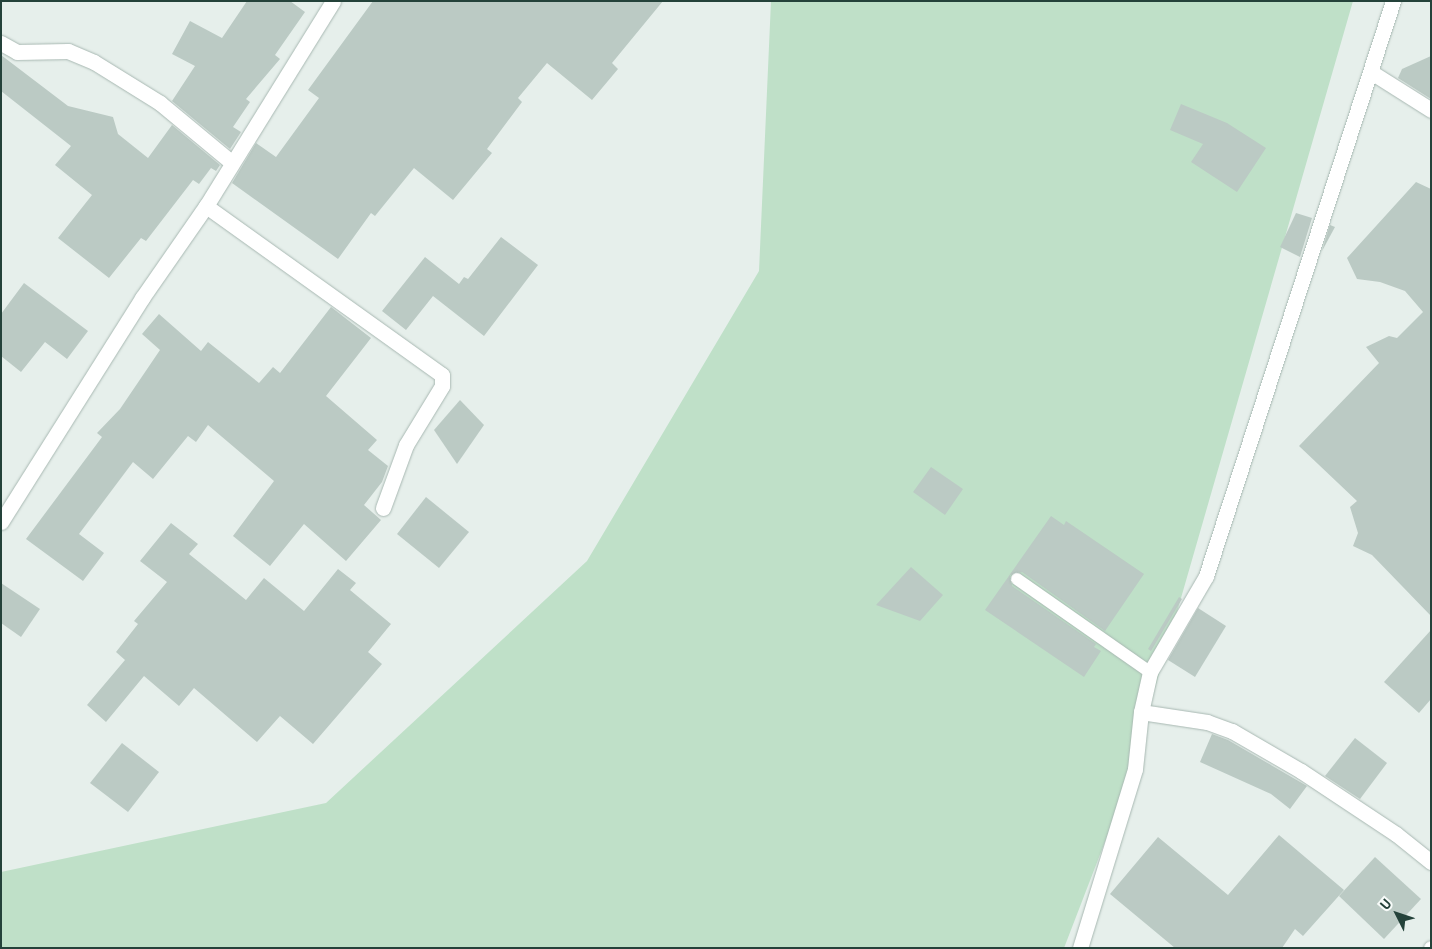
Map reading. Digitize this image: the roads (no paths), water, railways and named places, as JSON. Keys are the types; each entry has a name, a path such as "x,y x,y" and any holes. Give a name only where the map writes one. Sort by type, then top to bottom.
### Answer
{"street":[{"path":"1,522 142,298 206,206 231,162 333,1"},
{"path":"1080,948 1135,769 1141,712 1150,672 1206,576 1247,456 1301,275 1372,72 1393,1"},
{"path":"1,43 17,52 68,51 94,62 160,103 231,162"},
{"path":"1372,72 1431,110"},
{"path":"206,206 442,375 442,386 406,445 383,508"},
{"path":"1141,712 1207,722 1232,731 1309,776 1396,834 1431,862"}],"lane":[{"path":"1017,578 1150,672"}]}
